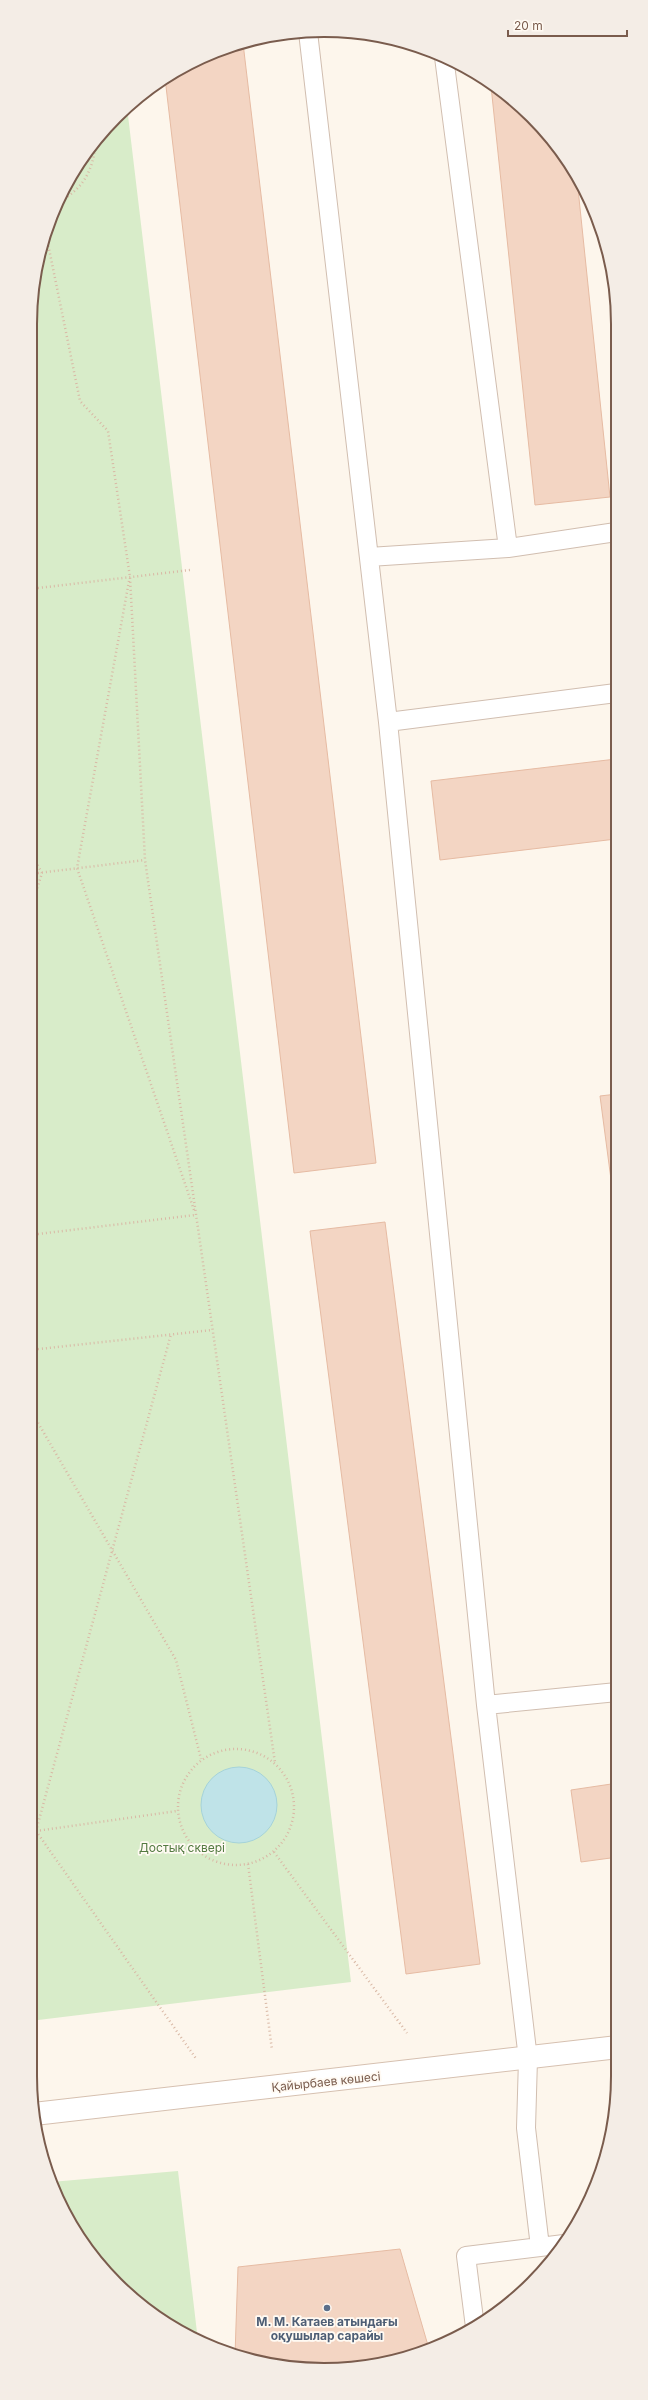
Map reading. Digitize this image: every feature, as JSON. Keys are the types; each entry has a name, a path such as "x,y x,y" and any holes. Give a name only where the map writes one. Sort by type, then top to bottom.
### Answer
{"street":[{"name":"Қайырбаев көшесі","path":"39,2113 528,2059 611,2048"}],"lane":[{"path":"309,38 388,722 486,1705 528,2059 526,2128 540,2247"},
{"path":"445,64 508,548"},
{"path":"369,557 508,548 611,533"},
{"path":"388,722 611,694"},
{"path":"486,1705 611,1693"},
{"path":"474,2321 466,2256 556,2245"}],"path":[{"path":"68,195 76,190 88,174 95,155 95,151"},
{"path":"48,245 80,401 108,431 130,577 145,860 275,1763"},
{"path":"37,588 190,570"},
{"path":"130,577 77,868 196,1216"},
{"path":"37,873 145,860"},
{"path":"37,864 42,873 37,889"},
{"path":"37,1234 196,1216"},
{"path":"37,1349 212,1330"},
{"path":"37,1827 171,1334"},
{"path":"37,1420 176,1660 201,1759"},
{"path":"239,1748 258,1752 275,1763 288,1779 294,1798 294,1818 287,1836 274,1852 262,1860 248,1864 228,1865 209,1859 193,1847 182,1831 177,1811 179,1792 187,1773 201,1759 219,1750 239,1748"},
{"path":"37,1831 177,1811"},
{"path":"37,1832 197,2060"},
{"path":"274,1852 407,2033"},
{"path":"248,1864 272,2050"}],"green space":[{"name":"Достық сквері","path":"128,115 351,1982 37,2020 37,324 39,287 47,250 59,214 75,180 96,149"},
{"path":"178,2171 197,2333 180,2325 149,2304 108,2265 96,2251 75,2220 57,2181"}],"water":[{"path":"232,1767 246,1767 260,1773 271,1784 277,1798 277,1812 274,1820 266,1832 260,1837 246,1843 232,1843 218,1837 207,1826 201,1812 201,1798 207,1784 218,1773"}],"building":[{"path":"244,49 376,1163 294,1173 166,85 181,75 214,59"},
{"path":"492,91 513,108 540,135 563,165 578,192 610,497 535,505"},
{"path":"611,760 611,840 440,860 431,781"},
{"path":"611,1095 611,1179 600,1096"},
{"path":"385,1222 480,1964 406,1974 310,1231"},
{"path":"611,1784 611,1858 581,1862 571,1790"},
{"name":"М. М. Катаев атындағы оқушылар сарайы","path":"400,2249 427,2344 398,2353 361,2361 324,2363 287,2361 235,2349 238,2267"}],"place":[{"name":"М. М. Катаев атындағы оқушылар сарайы","path":"327,2308"}]}
